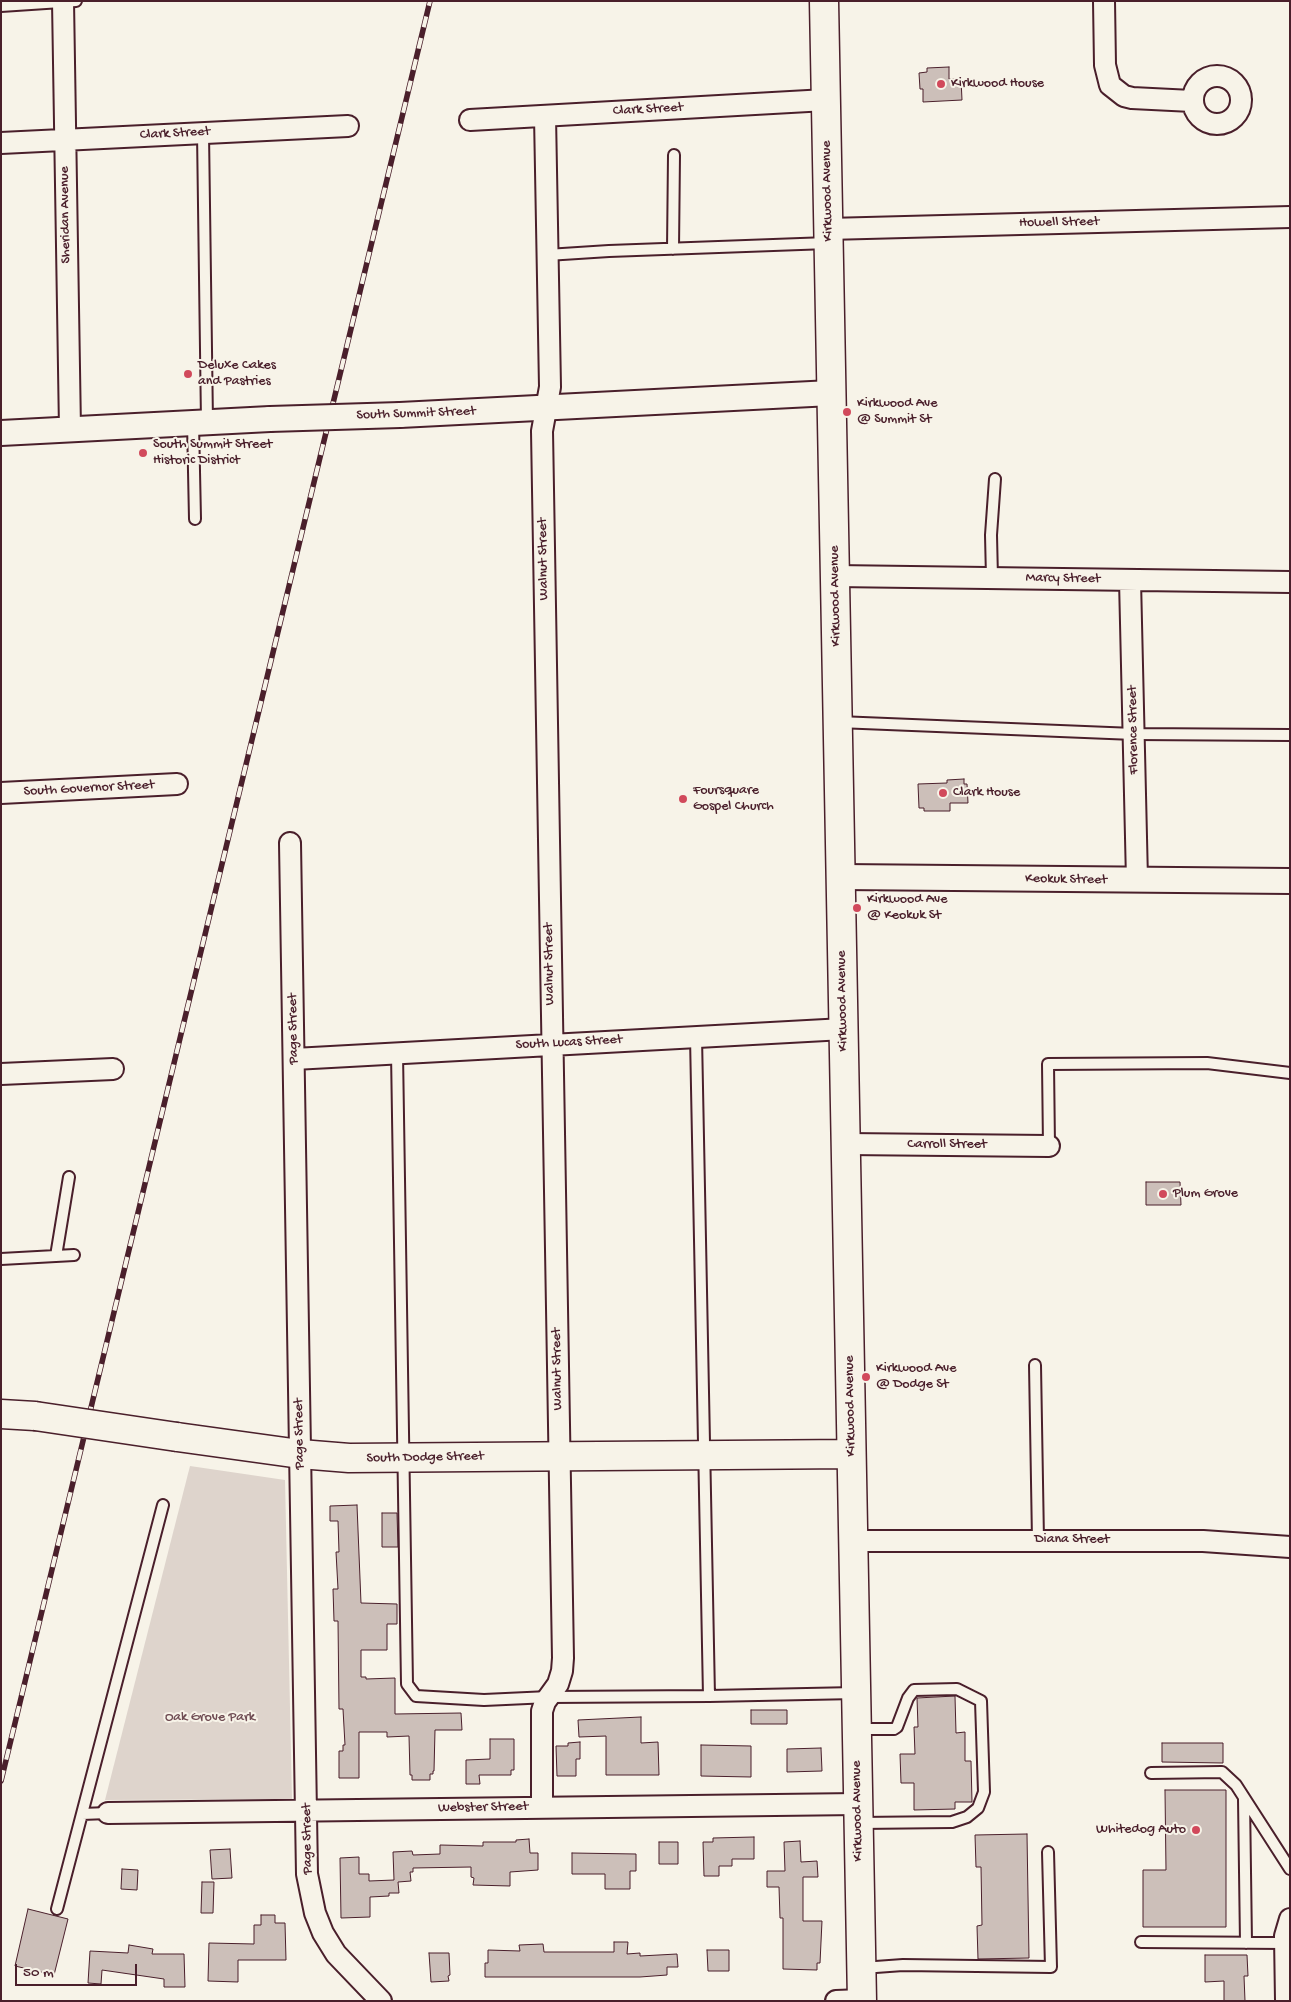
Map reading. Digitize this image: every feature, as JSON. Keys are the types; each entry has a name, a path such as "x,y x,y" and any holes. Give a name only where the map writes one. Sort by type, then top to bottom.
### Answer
{"main road":[{"name":"Kirkwood Avenue","path":"824,1 862,2000"},
{"name":"South Dodge Street","path":"1,1414 35,1416 300,1454 349,1458 851,1454"}],"street":[{"path":"1104,1 1105,65 1110,86 1124,96 1132,98 1192,101"},
{"name":"Sheridan Avenue","path":"67,2 64,140 70,429"},
{"name":"Clark Street","path":"470,120 826,100"},
{"name":"Walnut Street","path":"542,1808 542,1711 558,1684 563,1658 542,431 550,387 545,116"},
{"name":"Clark Street","path":"1,143 348,126"},
{"name":"Howell Street","path":"828,236 1290,217"},
{"name":"South Summit Street","path":"1,433 831,393"},
{"name":"Marcy Street","path":"836,576 1290,582"},
{"name":"Florence Street","path":"1130,580 1137,880"},
{"name":"South Governor Street","path":"1,793 177,784"},
{"name":"Page Street","path":"290,843 308,1874 315,1913 323,1933 336,1954 381,2001"},
{"name":"Keokuk Street","path":"842,877 1290,881"},
{"name":"South Lucas Street","path":"294,1058 844,1029"},
{"path":"1,1074 113,1069"},
{"name":"Carroll Street","path":"846,1144 1049,1146"},
{"name":"Diana Street","path":"853,1541 1203,1541 1290,1547"},
{"name":"Webster Street","path":"108,1813 542,1808 858,1814"},
{"path":"1286,2001 1285,1936 1290,1919"},
{"path":"836,2001 862,2000"}],"lane":[{"path":"1,6 67,2"},
{"path":"195,519 200,423 203,133"},
{"path":"673,249 674,155"},
{"path":"547,255 673,249 828,236"},
{"path":"992,578 991,534 995,478"},
{"path":"838,722 1134,734 1290,736"},
{"path":"696,1037 710,1696"},
{"path":"397,1053 406,1684 416,1696 484,1700 549,1697 856,1693"},
{"path":"1049,1146 1048,1064 1207,1063 1290,1072"},
{"path":"56,1256 69,1177"},
{"path":"1,1259 74,1255"},
{"path":"1035,1365 1038,1540"},
{"path":"57,1910 164,1505"},
{"path":"857,1730 894,1729 897,1727 908,1698 914,1690 957,1689 981,1701 984,1792 978,1808 967,1817 952,1822 858,1814"},
{"path":"1151,1773 1222,1772 1236,1785 1290,1869"},
{"path":"1244,1798 1246,1943"},
{"path":"82,1814 108,1813"},
{"path":"861,1968 903,1965 1050,1968 1048,1852"},
{"path":"1141,1942 1285,1943"}],"green space":[{"name":"Oak Grove Park","path":"190,1466 285,1480 292,1799 105,1800"}],"building":[{"name":"Kirkwood House","path":"949,67 949,79 961,79 962,100 923,102 923,89 920,89 919,73 927,72 927,68"},
{"name":"Clark House","path":"964,779 964,784 967,784 968,803 950,803 950,811 924,811 924,808 919,808 918,784 947,783 947,780"},
{"name":"Plum Grove","path":"1146,1182 1180,1182 1181,1205 1146,1205"},
{"path":"357,1505 361,1603 397,1604 397,1624 387,1624 387,1650 361,1650 361,1677 366,1677 366,1679 395,1678 395,1714 461,1713 462,1730 435,1730 434,1771 433,1774 430,1774 430,1780 412,1780 412,1775 410,1775 409,1736 387,1737 387,1732 359,1732 359,1778 339,1778 339,1751 343,1751 343,1745 345,1745 343,1709 339,1709 338,1621 334,1621 333,1589 338,1589 336,1552 339,1552 338,1521 330,1521 330,1506"},
{"path":"382,1513 397,1513 398,1547 382,1547"},
{"path":"955,1696 956,1733 965,1732 965,1761 971,1761 972,1802 955,1802 955,1809 914,1810 914,1783 901,1783 900,1754 915,1754 914,1727 918,1727 917,1698"},
{"path":"751,1710 787,1710 787,1724 751,1724"},
{"path":"641,1717 641,1743 658,1742 659,1775 606,1775 606,1736 579,1737 578,1720"},
{"path":"490,1739 514,1739 514,1770 511,1770 511,1775 479,1775 480,1784 466,1784 466,1760 490,1759"},
{"path":"580,1742 580,1759 576,1759 576,1776 557,1776 556,1746 568,1746 568,1743"},
{"path":"1162,1743 1223,1743 1223,1763 1162,1762"},
{"path":"701,1745 751,1746 751,1777 701,1776"},
{"path":"821,1748 822,1771 787,1772 787,1749"},
{"name":"Whitedog Auto","path":"1165,1790 1226,1790 1226,1927 1143,1927 1143,1870 1166,1870"},
{"path":"1027,1834 1029,1958 978,1959 977,1926 982,1925 981,1867 976,1867 975,1835"},
{"path":"754,1837 754,1859 732,1859 732,1866 719,1866 719,1876 704,1876 703,1842 713,1842 713,1838"},
{"path":"529,1839 530,1853 538,1853 538,1870 510,1872 510,1886 473,1885 474,1878 471,1877 471,1867 413,1868 413,1872 410,1872 411,1881 398,1882 399,1893 389,1893 389,1896 370,1897 370,1917 341,1918 340,1858 359,1857 359,1874 369,1874 369,1881 394,1880 393,1852 412,1851 413,1855 440,1854 440,1845 483,1846 483,1842 516,1842 516,1840"},
{"path":"800,1841 801,1862 817,1861 818,1877 803,1877 803,1921 822,1921 820,1963 817,1963 817,1970 783,1969 783,1918 780,1918 779,1887 767,1887 767,1871 785,1871 784,1842"},
{"path":"659,1842 678,1842 678,1864 659,1864"},
{"path":"230,1849 232,1878 212,1879 210,1850"},
{"path":"572,1853 636,1854 636,1871 630,1871 630,1889 605,1889 605,1874 572,1874"},
{"path":"122,1869 138,1870 137,1890 121,1889"},
{"path":"202,1882 214,1882 213,1913 201,1913"},
{"path":"28,1909 68,1919 54,1975 15,1966"},
{"path":"261,1915 275,1915 275,1923 285,1923 286,1960 238,1960 238,1982 208,1981 209,1943 254,1944 254,1925 261,1925"},
{"path":"614,1942 628,1942 627,1954 640,1953 640,1956 677,1954 678,1967 667,1967 667,1975 640,1977 485,1977 485,1963 488,1963 488,1950 520,1951 519,1945 543,1944 544,1952 614,1952"},
{"path":"129,1945 153,1949 152,1954 184,1954 185,1987 164,1987 164,1979 102,1970 101,1984 88,1983 90,1951 128,1953"},
{"path":"707,1950 729,1950 729,1971 708,1971"},
{"path":"429,1953 449,1953 449,1981 431,1982"},
{"path":"1205,1955 1247,1955 1248,1976 1244,1976 1245,2001 1224,2001 1224,1981 1205,1982"}],"railway":[{"path":"1,1781 430,1"}],"place":[{"name":"Kirkwood House","path":"941,84"},
{"name":"Deluxe Cakes and Pastries","path":"188,374"},
{"name":"Kirkwood Ave @ Summit St","path":"847,412"},
{"name":"South Summit Street Historic District","path":"143,453"},
{"name":"Clark House","path":"943,793"},
{"name":"Foursquare Gospel Church","path":"683,799"},
{"name":"Kirkwood Ave @ Keokuk St","path":"857,908"},
{"name":"Plum Grove","path":"1163,1194"},
{"name":"Kirkwood Ave @ Dodge St","path":"866,1377"},
{"name":"Whitedog Auto","path":"1196,1830"}]}
